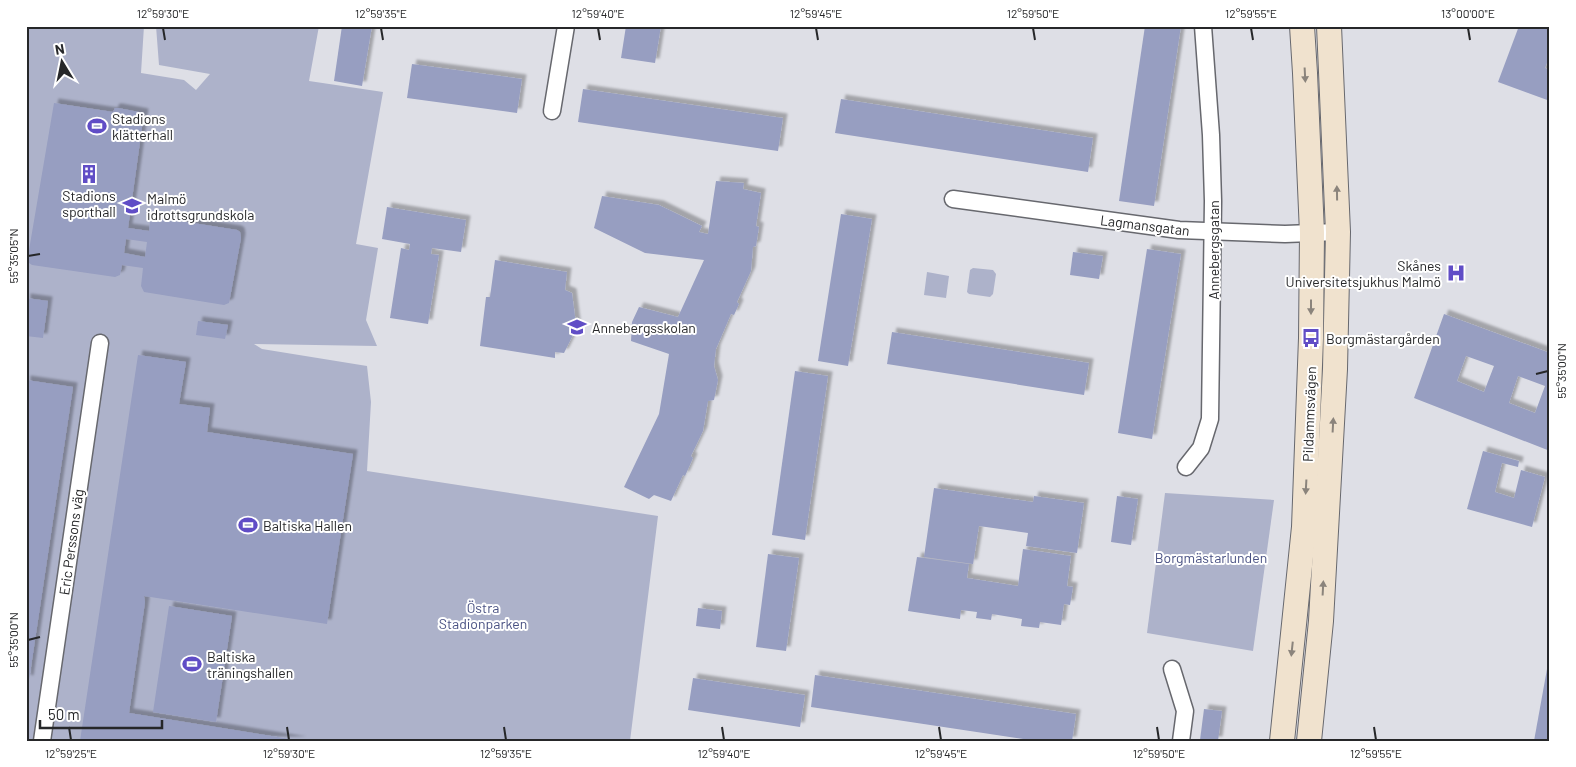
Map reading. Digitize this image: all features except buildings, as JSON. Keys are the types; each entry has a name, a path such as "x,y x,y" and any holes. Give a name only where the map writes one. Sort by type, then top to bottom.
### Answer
{"main road":[{"name":"Pildammsvägen","path":"1282,741 1304,527 1311,338 1312,233 1306,73 1302,26"},
{"name":"Pildammsvägen","path":"1309,741 1321,621 1335,369 1338,232 1329,26"}],"street":[{"path":"552,111 566,26"},
{"name":"Annebergsgatan","path":"1186,467 1200,448 1210,419 1213,201 1204,26"},
{"name":"Lagmansgatan","path":"953,199 1179,230 1213,232 1338,232"},
{"name":"Eric Perssons väg","path":"42,741 100,343"},
{"path":"1172,669 1185,711 1181,741"}],"green space":[{"name":"Östra Stadionparken","path":"26,26 144,26 141,73 184,80 196,90 210,74 159,65 156,26 319,26 309,81 383,92 356,244 378,248 366,320 377,346 254,344 262,349 367,366 371,402 367,471 658,516 630,741 26,741"},
{"path":"973,268 993,270 996,274 993,294 990,297 969,294 967,292 970,270"},
{"path":"927,272 949,276 946,298 924,295"},
{"name":"Borgmästarlunden","path":"1165,493 1274,500 1253,651 1147,633"}],"place":[{"name":"Stadions klätterhall","path":"97,126"},
{"name":"Stadions sporthall","path":"89,174"},
{"name":"Malmö idrottsgrundskola","path":"132,206"},
{"name":"Skånes Universitetsjukhus Malmö","path":"1456,273"},
{"name":"Annebergsskolan","path":"577,327"},
{"name":"Borgmästargården","path":"1311,338"},
{"name":"Baltiska Hallen","path":"248,525"},
{"name":"Baltiska träningshallen","path":"192,664"}]}
